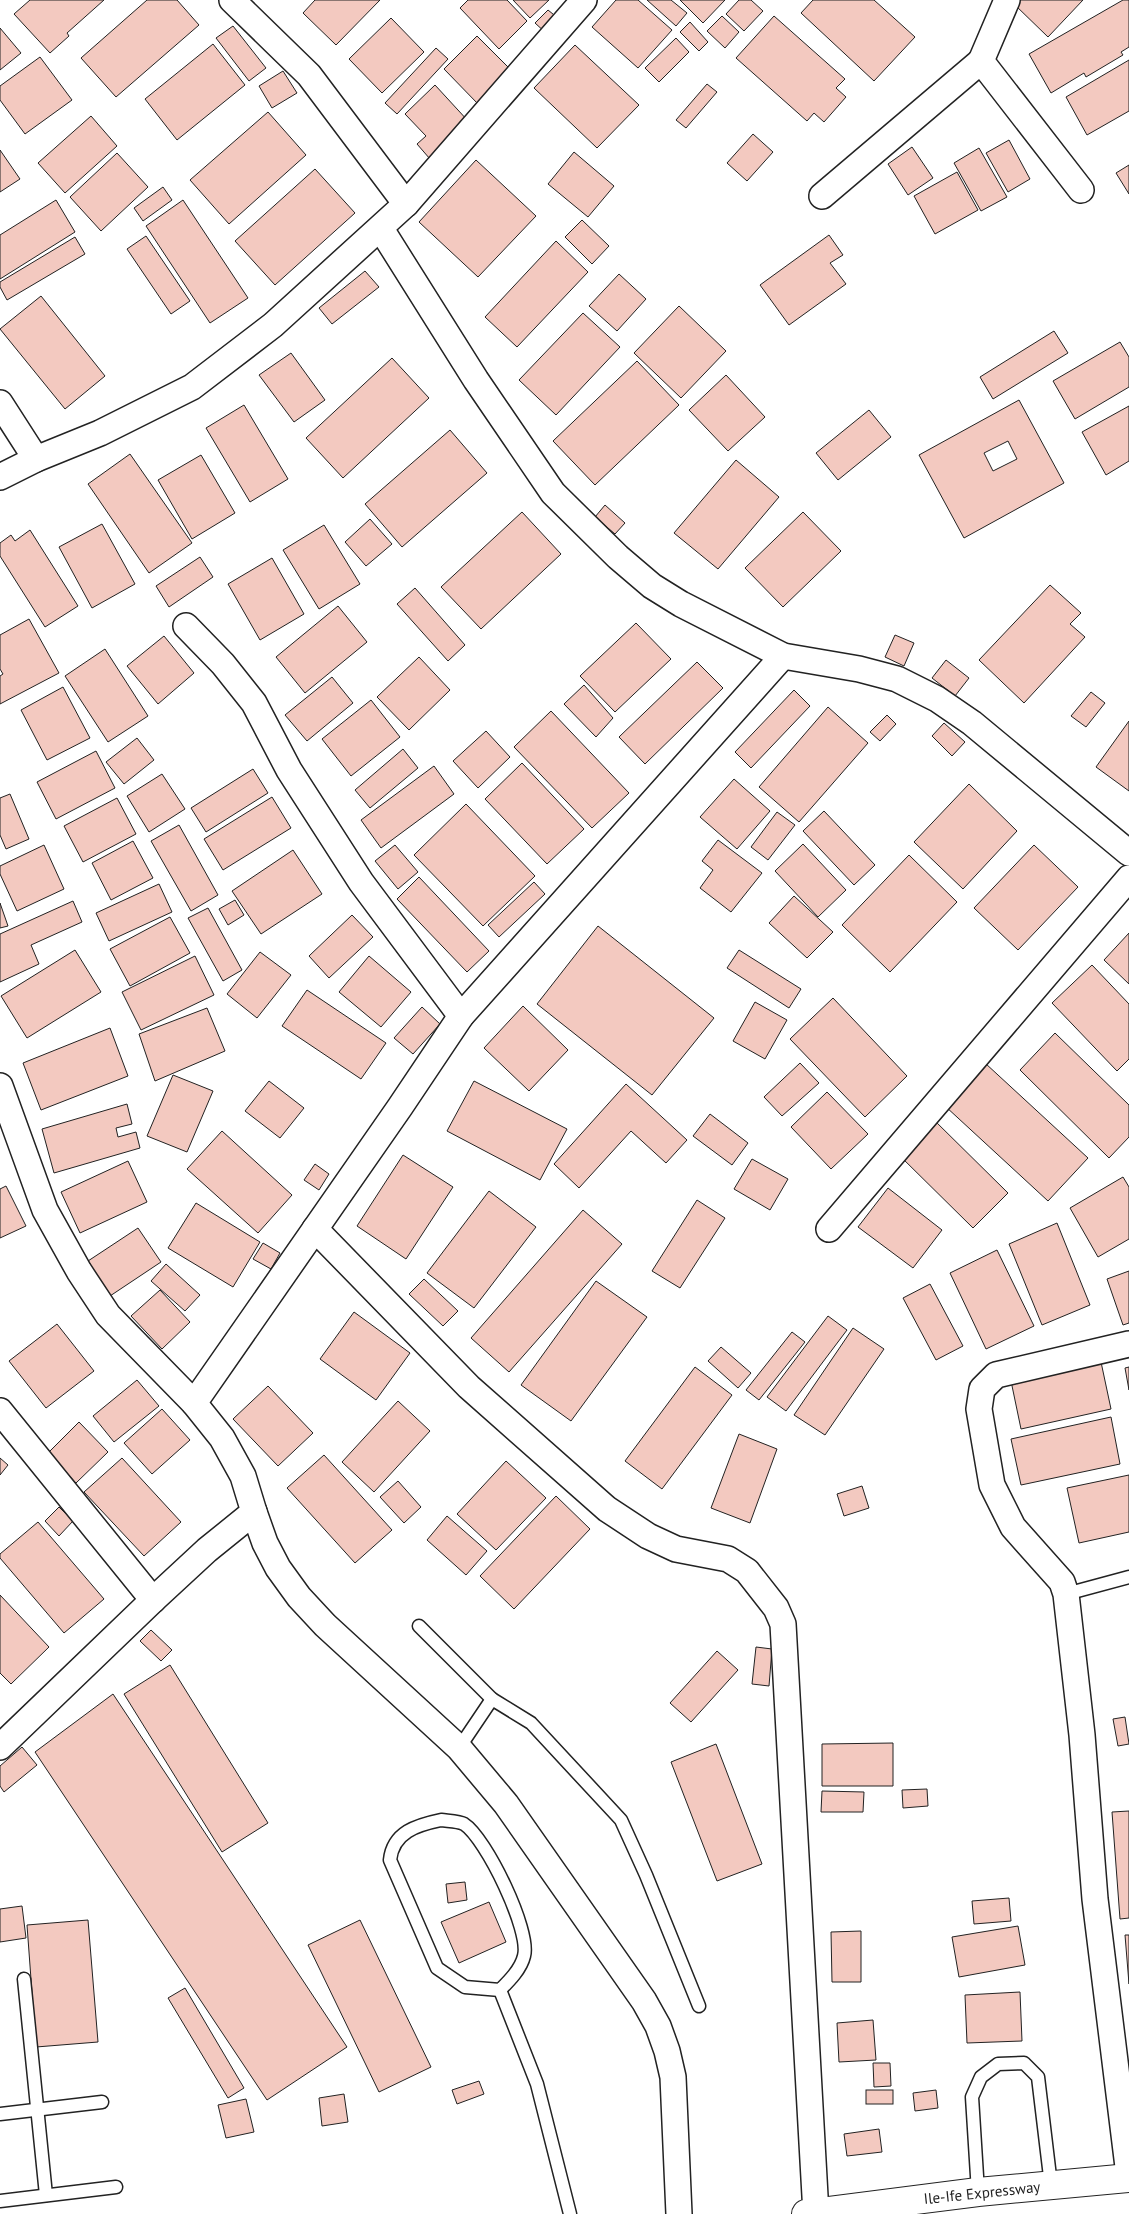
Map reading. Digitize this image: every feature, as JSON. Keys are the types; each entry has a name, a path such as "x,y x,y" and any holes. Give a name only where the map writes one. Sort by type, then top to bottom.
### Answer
{"highway":[{"name":"Ile-Ife Expressway","path":"806,2214 978,2192 1129,2177"}],"street":[{"path":"232,0 309,75 406,204"},
{"path":"0,477 36,459 100,433 192,387 273,325 381,229 406,204 584,0"},
{"path":"822,196 981,61 1007,0"},
{"path":"981,61 1081,190"},
{"path":"381,229 476,380 553,493 618,557 652,586 681,604 783,656 859,669 897,679 937,698 972,723 1129,853"},
{"path":"0,403 36,459"},
{"path":"186,626 223,664 254,703 289,770 361,882 461,1016"},
{"path":"194,1403 461,1016 783,656"},
{"path":"830,1229 1129,878"},
{"path":"0,1086 45,1210 79,1271 108,1315 194,1403 222,1438 243,1476 254,1512 278,1568 299,1597 325,1625 459,1748 506,1804 644,2001 658,2026 667,2051 673,2077 679,2214"},
{"path":"315,1229 469,1387 607,1509 648,1536 676,1549 728,1559 746,1571 776,1608 783,1624 816,2214"},
{"path":"1129,1344 996,1375 982,1389 979,1409 992,1485 1013,1527 1062,1582 1066,1594 1082,1735 1095,1899 1129,2177"},
{"path":"0,1411 154,1600"},
{"path":"0,1746 208,1550 254,1512"}],"lane":[{"path":"1066,1594 1129,1577"},
{"path":"419,1626 492,1699 531,1723 621,1820 646,1875 698,2006"},
{"path":"459,1748 492,1699"},
{"path":"442,1820 464,1824 482,1844 502,1878 517,1914 524,1939 524,1955 512,1978 500,1990 466,1987 437,1968 390,1860 392,1847 399,1838 423,1824 442,1820"},
{"path":"24,1979 46,2195"},
{"path":"500,1990 538,2084 570,2214"},
{"path":"978,2192 972,2097 981,2077 998,2064 1024,2062 1038,2077 1051,2185"},
{"path":"0,2114 102,2102"},
{"path":"0,2201 116,2187"}],"building":[{"path":"30,0 104,0 67,33 69,36 50,53 14,14"},
{"path":"147,0 177,0 199,25 116,97 81,58"},
{"path":"315,0 380,0 336,45 303,13"},
{"path":"468,0 507,0 527,21 499,49 460,8"},
{"path":"513,0 549,0 530,18"},
{"path":"616,0 638,0 672,30 638,68 592,27"},
{"path":"647,0 671,0 687,13 676,26"},
{"path":"680,0 725,0 703,23"},
{"path":"739,0 751,0 763,11 744,31 726,14"},
{"path":"813,0 874,0 915,37 874,81 801,13"},
{"path":"1018,0 1083,0 1048,37 1014,4"},
{"path":"1123,0 1129,0 1129,47 1121,52 1123,55 1086,77 1084,73 1051,93 1029,54"},
{"path":"548,10 559,19 546,33 535,23"},
{"path":"722,16 739,32 725,48 707,31"},
{"path":"774,16 845,79 836,88 846,97 824,122 814,113 807,121 736,58"},
{"path":"391,18 424,52 382,93 349,59"},
{"path":"690,22 708,42 699,51 680,32"},
{"path":"233,26 266,68 249,81 216,38"},
{"path":"0,28 21,53 0,70"},
{"path":"477,36 513,72 479,105 444,69"},
{"path":"676,38 689,52 659,82 645,68"},
{"path":"213,44 245,85 177,140 145,99"},
{"path":"575,45 639,105 597,148 534,88"},
{"path":"436,48 448,59 397,114 385,103"},
{"path":"40,57 72,100 25,134 0,100 0,86"},
{"path":"1129,60 1129,111 1087,135 1066,97"},
{"path":"283,71 297,93 272,108 259,86"},
{"path":"707,84 717,92 686,128 676,120"},
{"path":"435,85 469,122 430,159 417,144 426,136 405,114"},
{"path":"268,112 306,155 229,224 190,180"},
{"path":"91,116 117,146 65,193 38,163"},
{"path":"753,134 773,152 747,181 727,163"},
{"path":"1009,140 1030,179 1008,192 986,153"},
{"path":"912,147 933,178 908,195 888,164"},
{"path":"979,148 1007,197 981,211 954,163"},
{"path":"0,150 20,179 0,192"},
{"path":"574,152 614,186 588,217 548,184"},
{"path":"117,153 148,187 101,231 70,197"},
{"path":"476,160 536,216 478,277 419,222"},
{"path":"1129,165 1129,194 1116,173"},
{"path":"315,169 355,213 275,285 235,241"},
{"path":"957,172 978,210 935,234 914,196"},
{"path":"163,187 172,200 143,221 134,208"},
{"path":"56,200 75,232 0,279 0,235"},
{"path":"183,200 248,298 210,323 146,226"},
{"path":"582,220 609,246 592,264 565,237"},
{"path":"829,235 843,255 830,263 846,284 789,325 760,285"},
{"path":"146,236 190,301 171,314 127,249"},
{"path":"75,237 85,254 7,300 0,287 0,282"},
{"path":"556,241 588,272 517,347 485,317"},
{"path":"365,271 379,287 332,324 319,308"},
{"path":"619,274 646,299 617,331 589,306"},
{"path":"41,296 105,376 65,409 0,329"},
{"path":"679,306 726,351 681,398 634,353"},
{"path":"583,313 620,347 556,415 519,380"},
{"path":"1054,331 1068,353 993,399 980,377"},
{"path":"1120,342 1129,357 1129,387 1075,419 1053,381"},
{"path":"291,353 325,400 294,422 259,375"},
{"path":"392,358 429,398 343,478 306,438"},
{"path":"637,361 679,405 595,485 553,441"},
{"path":"726,375 765,417 728,451 689,410"},
{"path":"1019,400 1064,483 964,538 919,455","holes":["1008,441 1017,459 993,471 984,453"]},
{"path":"244,405 288,479 250,502 206,428"},
{"path":"1129,406 1129,461 1106,475 1082,432"},
{"path":"869,410 891,437 838,480 816,453"},
{"path":"450,430 487,473 402,547 365,504"},
{"path":"130,454 192,543 149,573 88,484"},
{"path":"201,455 235,513 192,539 158,480"},
{"path":"736,460 779,497 718,569 674,533"},
{"path":"605,505 625,523 615,534 595,517"},
{"path":"522,512 561,554 481,629 441,587"},
{"path":"803,512 841,551 783,607 745,568"},
{"path":"370,519 392,544 366,566 345,542"},
{"path":"102,524 135,584 92,608 59,547"},
{"path":"324,525 360,584 319,609 283,550"},
{"path":"30,530 78,606 45,627 0,556 0,543 11,535 15,541"},
{"path":"200,557 213,577 169,607 156,586"},
{"path":"272,558 304,614 260,640 228,584"},
{"path":"1050,585 1081,613 1070,624 1085,637 1024,703 979,660"},
{"path":"415,588 465,645 448,661 397,604"},
{"path":"338,606 367,642 305,693 276,657"},
{"path":"29,619 59,673 0,704 0,676 3,674 0,669 0,635"},
{"path":"636,623 671,659 615,712 580,676"},
{"path":"895,635 914,643 904,666 885,657"},
{"path":"164,636 194,673 158,704 127,666"},
{"path":"105,649 148,716 108,742 65,676"},
{"path":"419,657 450,690 409,730 377,697"},
{"path":"946,660 969,678 955,696 932,678"},
{"path":"697,662 723,688 645,764 619,737"},
{"path":"332,677 353,703 307,741 285,715"},
{"path":"584,685 613,718 596,737 564,704"},
{"path":"63,687 90,738 47,760 21,710"},
{"path":"794,690 810,706 751,768 735,752"},
{"path":"1091,692 1105,703 1086,727 1071,716"},
{"path":"371,700 400,737 351,776 322,739"},
{"path":"828,707 868,743 799,822 759,787"},
{"path":"551,711 629,793 592,828 514,747"},
{"path":"887,715 896,724 880,741 870,732"},
{"path":"1129,721 1129,791 1096,767"},
{"path":"944,723 965,742 952,756 932,736"},
{"path":"486,731 510,757 478,788 453,761"},
{"path":"137,738 154,760 124,784 106,762"},
{"path":"403,749 418,768 370,808 355,790"},
{"path":"96,751 115,788 56,819 37,782"},
{"path":"522,763 584,829 547,864 485,799"},
{"path":"434,766 454,794 381,848 361,820"},
{"path":"253,769 268,793 206,832 191,808"},
{"path":"162,774 185,809 149,832 127,796"},
{"path":"734,779 770,811 737,849 700,817"},
{"path":"969,784 1017,831 963,889 914,842"},
{"path":"10,794 29,839 6,849 0,835 0,798"},
{"path":"272,797 291,828 223,870 204,839"},
{"path":"117,798 136,834 83,862 64,826"},
{"path":"466,804 535,876 483,926 414,855"},
{"path":"824,811 875,865 854,885 803,831"},
{"path":"777,812 795,825 768,860 751,847"},
{"path":"179,825 218,895 191,911 151,841"},
{"path":"718,840 762,873 731,912 700,888 713,870 702,861"},
{"path":"133,841 153,878 111,900 92,863"},
{"path":"803,844 846,890 818,917 775,871"},
{"path":"44,845 64,889 17,911 0,874 0,866"},
{"path":"395,845 418,872 398,889 375,861"},
{"path":"1034,845 1078,887 1018,950 974,908"},
{"path":"293,850 322,894 261,934 232,891"},
{"path":"909,855 957,902 890,972 842,925"},
{"path":"419,877 489,951 467,972 397,899"},
{"path":"534,882 545,894 499,937 488,925"},
{"path":"159,884 172,912 109,941 96,913"},
{"path":"794,896 833,932 807,958 769,923"},
{"path":"235,900 244,915 228,925 219,909"},
{"path":"73,901 82,922 31,945 39,964 0,982 0,934"},
{"path":"0,903 8,926 0,928"},
{"path":"208,908 242,970 223,981 188,918"},
{"path":"352,915 373,937 329,978 309,956"},
{"path":"170,917 190,953 130,986 110,949"},
{"path":"598,926 714,1018 652,1095 537,1004"},
{"path":"1129,933 1129,984 1104,960"},
{"path":"75,950 101,992 27,1038 1,996"},
{"path":"739,950 801,989 789,1008 727,968"},
{"path":"260,952 291,975 257,1018 227,994"},
{"path":"195,956 214,995 141,1030 122,992"},
{"path":"369,956 411,992 381,1027 339,992"},
{"path":"1092,965 1129,1004 1129,1059 1117,1071 1052,1003"},
{"path":"307,990 386,1043 361,1079 282,1026"},
{"path":"833,998 907,1076 865,1117 790,1039"},
{"path":"755,1002 787,1020 765,1059 733,1041"},
{"path":"523,1006 568,1050 529,1091 484,1048"},
{"path":"422,1007 440,1024 413,1054 394,1038"},
{"path":"207,1008 225,1051 155,1081 139,1034"},
{"path":"110,1028 128,1076 41,1110 23,1063"},
{"path":"1055,1033 1129,1105 1129,1137 1109,1158 1020,1070"},
{"path":"800,1063 819,1083 782,1116 764,1097"},
{"path":"985,1063 1088,1158 1048,1201 945,1106"},
{"path":"173,1075 213,1091 187,1152 147,1136"},
{"path":"269,1081 304,1108 280,1138 245,1111"},
{"path":"474,1081 567,1129 540,1180 447,1131"},
{"path":"626,1084 687,1140 666,1163 631,1131 579,1188 554,1164"},
{"path":"827,1092 868,1134 831,1169 791,1127"},
{"path":"127,1104 132,1124 116,1128 118,1137 136,1132 140,1148 54,1173 42,1129"},
{"path":"710,1114 748,1143 732,1165 693,1136"},
{"path":"932,1118 1008,1193 973,1228 897,1153"},
{"path":"222,1131 292,1195 258,1233 187,1169"},
{"path":"403,1155 453,1187 406,1259 357,1226"},
{"path":"752,1159 788,1179 770,1210 734,1189"},
{"path":"128,1161 147,1202 80,1233 61,1192"},
{"path":"315,1164 329,1174 319,1190 304,1180"},
{"path":"1123,1177 1129,1187 1129,1239 1098,1257 1070,1208"},
{"path":"6,1186 26,1226 0,1238 0,1189"},
{"path":"888,1188 942,1230 913,1268 858,1227"},
{"path":"489,1191 536,1227 474,1308 427,1273"},
{"path":"697,1200 725,1218 680,1288 652,1271"},
{"path":"196,1203 260,1242 233,1287 168,1248"},
{"path":"583,1210 622,1244 509,1372 471,1338"},
{"path":"1057,1223 1090,1305 1042,1325 1009,1244"},
{"path":"138,1228 161,1262 110,1296 88,1261"},
{"path":"263,1243 280,1253 271,1269 253,1259"},
{"path":"997,1250 1034,1326 986,1349 950,1273"},
{"path":"166,1264 200,1295 185,1311 151,1281"},
{"path":"1129,1271 1129,1323 1123,1325 1107,1279"},
{"path":"424,1279 458,1311 443,1326 409,1294"},
{"path":"596,1281 647,1317 571,1421 521,1385"},
{"path":"930,1284 963,1346 936,1360 903,1298"},
{"path":"160,1290 190,1322 162,1349 131,1316"},
{"path":"354,1312 410,1353 376,1400 320,1359"},
{"path":"828,1316 847,1330 786,1411 767,1397"},
{"path":"57,1324 94,1371 46,1408 9,1361"},
{"path":"853,1328 884,1349 825,1435 794,1415"},
{"path":"792,1332 805,1342 759,1400 746,1390"},
{"path":"721,1347 751,1373 738,1388 708,1361"},
{"path":"1101,1362 1111,1409 1021,1429 1011,1381"},
{"path":"695,1367 732,1395 662,1489 625,1461"},
{"path":"1129,1367 1129,1390 1125,1368"},
{"path":"137,1380 159,1406 114,1442 93,1416"},
{"path":"268,1386 313,1433 278,1466 233,1419"},
{"path":"398,1401 430,1431 374,1492 342,1462"},
{"path":"162,1409 190,1440 152,1474 124,1443"},
{"path":"1111,1417 1120,1464 1021,1485 1011,1439"},
{"path":"79,1422 108,1452 76,1483 48,1453"},
{"path":"739,1434 777,1449 750,1523 711,1508"},
{"path":"324,1455 392,1530 355,1563 287,1488"},
{"path":"0,1458 8,1465 0,1475"},
{"path":"122,1458 181,1522 144,1556 84,1492"},
{"path":"506,1461 546,1498 496,1550 457,1514"},
{"path":"1129,1475 1129,1532 1079,1543 1067,1488"},
{"path":"398,1481 421,1507 404,1523 380,1497"},
{"path":"862,1486 869,1508 844,1516 837,1494"},
{"path":"556,1496 590,1529 514,1609 480,1576"},
{"path":"59,1507 73,1521 59,1536 45,1521"},
{"path":"447,1516 487,1551 466,1575 427,1540"},
{"path":"38,1522 104,1599 64,1633 0,1558 0,1554"},
{"path":"0,1595 49,1647 11,1684 0,1673"},
{"path":"151,1630 172,1650 161,1661 140,1641"},
{"path":"756,1647 772,1649 769,1686 752,1684"},
{"path":"717,1651 738,1670 691,1722 670,1703"},
{"path":"170,1665 268,1823 222,1852 124,1694"},
{"path":"113,1694 347,2047 267,2100 35,1752"},
{"path":"1125,1717 1129,1744 1118,1746 1113,1719"},
{"path":"893,1743 893,1786 822,1786 822,1744"},
{"path":"716,1744 762,1864 717,1881 671,1762"},
{"path":"22,1747 37,1765 4,1792 0,1786 0,1766"},
{"path":"927,1789 928,1806 903,1808 902,1790"},
{"path":"822,1791 864,1792 863,1812 821,1812"},
{"path":"1129,1811 1129,1918 1120,1919 1112,1812"},
{"path":"465,1882 467,1900 448,1903 446,1884"},
{"path":"1009,1898 1011,1921 974,1924 972,1901"},
{"path":"489,1902 506,1942 459,1963 441,1922"},
{"path":"22,1906 26,1938 0,1942 0,1909"},
{"path":"88,1920 98,2042 36,2047 27,1925"},
{"path":"360,1920 431,2067 379,2092 308,1945"},
{"path":"1018,1926 1025,1965 959,1977 952,1937"},
{"path":"861,1931 861,1982 832,1982 831,1932"},
{"path":"1125,1935 1129,1935 1129,1984"},
{"path":"185,1988 244,2088 228,2098 168,1998"},
{"path":"1020,1992 1022,2041 967,2043 965,1995"},
{"path":"873,2020 876,2060 839,2062 837,2023"},
{"path":"873,2063 890,2063 891,2086 874,2087"},
{"path":"479,2081 484,2094 457,2104 452,2090"},
{"path":"866,2090 893,2090 893,2104 866,2104"},
{"path":"936,2090 938,2108 915,2111 913,2093"},
{"path":"344,2094 348,2122 322,2126 319,2098"},
{"path":"246,2099 254,2132 226,2138 218,2105"},
{"path":"879,2129 882,2152 847,2156 844,2134"}]}
